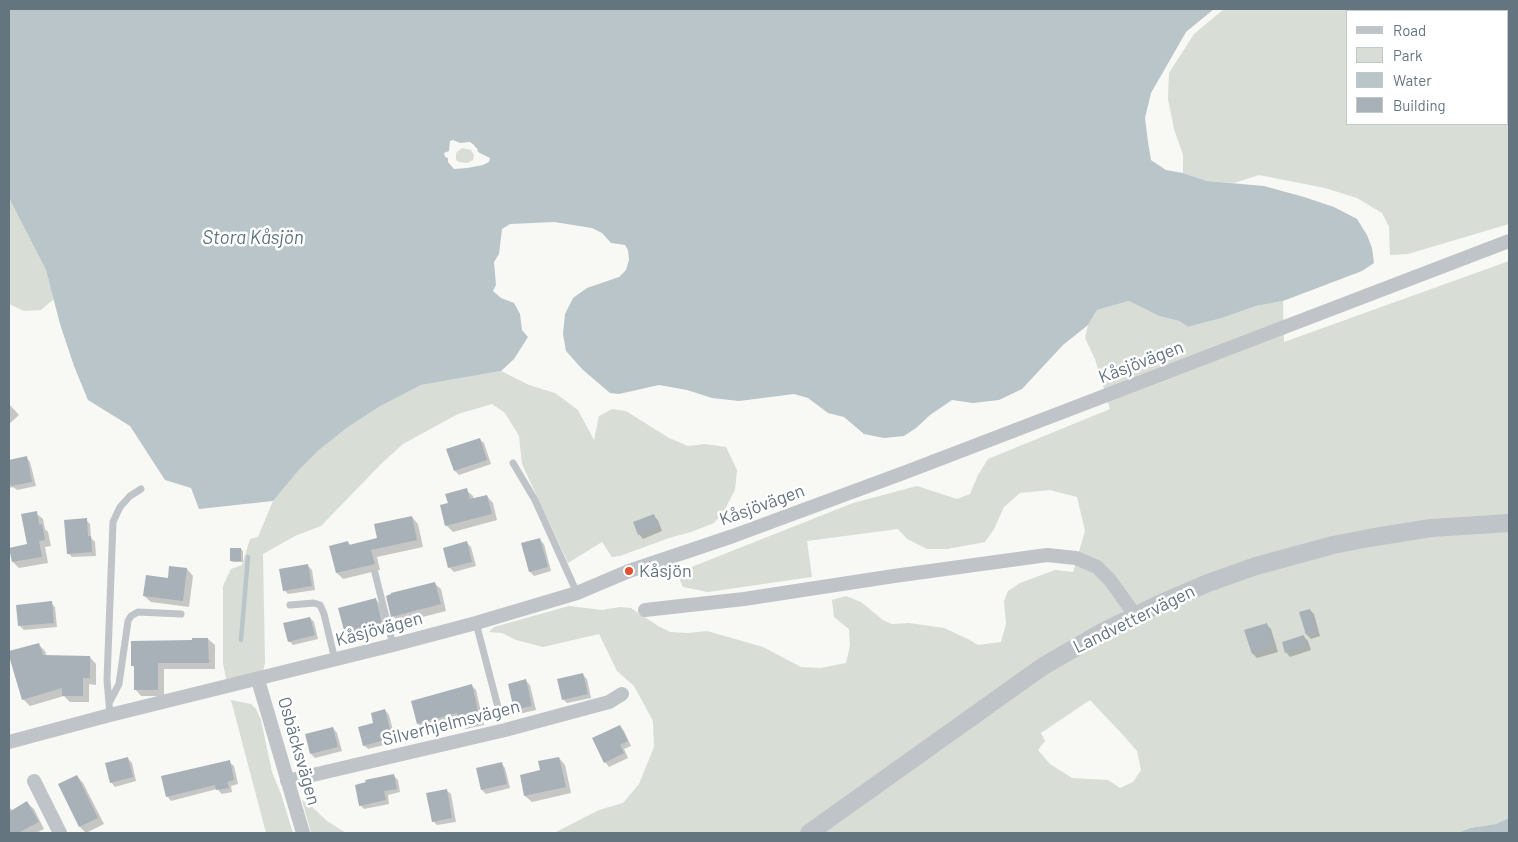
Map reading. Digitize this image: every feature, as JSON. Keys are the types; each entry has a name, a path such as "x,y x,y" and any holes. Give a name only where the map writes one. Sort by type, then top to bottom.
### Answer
{"street":[{"name":"Kåsjövägen","path":"9,742 109,709 258,680 335,661 476,623 577,593 629,571 733,536 906,472 1509,241"},
{"name":"Landvettervägen","path":"809,833 1042,667 1135,615 1208,583 1256,566 1333,545 1430,528 1509,523"},
{"path":"645,610 744,599 1047,555 1076,558 1097,566 1110,580 1135,615"},
{"name":"Osbäcksvägen","path":"258,680 303,833"},
{"name":"Silverhjelmsvägen","path":"287,781 505,730 609,702 622,694"},
{"path":"34,781 60,833"}],"lane":[{"path":"513,462 535,500 577,593"},
{"path":"109,709 107,680 112,522 120,507 130,496 141,489"},
{"path":"374,573 393,646"},
{"path":"290,605 314,603 320,605 324,614 335,661"},
{"path":"109,709 118,684 128,621 131,616 138,612 181,614"},
{"path":"476,623 499,711"}],"green space":[{"path":"1224,9 1475,9 1346,10 1346,125 1508,125 1508,35 1509,224 1408,254 1390,255 1389,227 1382,213 1357,198 1325,188 1259,175 1234,183 1207,181 1183,173 1183,155 1174,129 1168,99 1169,73 1194,34"},
{"path":"462,148 471,150 474,155 473,160 467,163 456,160 456,153"},
{"path":"9,198 46,270 54,299 41,310 24,311 11,305 9,301"},
{"path":"1509,261 1509,818 1496,824 1470,828 1458,833 554,833 599,810 623,803 639,784 654,747 653,721 634,686 617,671 599,634 543,647 516,640 502,633 489,632 494,627 569,606 602,610 620,607 631,608 670,632 707,631 763,647 801,667 820,668 846,663 850,646 849,629 834,617 832,600 846,596 861,602 883,620 892,624 909,623 944,628 978,645 1001,642 1006,624 1004,601 1008,591 1020,583 1055,570 1073,572 1085,531 1077,497 1050,490 1020,493 1004,507 994,529 985,542 947,549 927,549 907,539 898,529 807,541 812,577 708,592 683,587 679,578 684,570 853,503 917,486 957,499 970,494 978,475 988,459 1110,409 1095,359 1085,338 1088,325 1097,310 1129,301 1159,316 1179,321 1188,327 1256,306 1283,301 1284,342","holes":["1090,700 1137,751 1141,770 1133,782 1120,788 1108,780 1072,778 1050,764 1038,750 1045,741 1041,733"]},
{"path":"501,371 529,385 555,393 578,410 594,440 599,416 612,409 626,411 669,438 688,446 705,444 726,447 737,470 735,490 723,513 714,523 620,556 612,557 602,542 568,563 522,464 519,436 505,413 492,404 458,414 403,444 321,526 295,536 263,554 265,663 263,672 226,679 223,663 223,586 231,569 242,565 250,539 258,537 273,501 299,470 319,450 348,427 379,407 421,385"},
{"path":"231,700 251,704 256,709 261,720 272,772 293,833 266,833"},
{"path":"302,800 327,821 346,833 311,833"}],"water":[{"name":"Stora Kåsjön","path":"9,9 1214,9 1186,32 1151,93 1145,118 1151,160 1166,170 1183,173 1207,181 1264,186 1334,207 1357,219 1367,235 1372,248 1374,263 1362,271 1283,301 1256,306 1188,327 1179,321 1159,316 1129,301 1097,310 1088,325 1063,345 1022,389 999,400 973,403 952,400 904,436 884,438 864,434 844,417 828,413 808,398 794,394 739,401 712,398 687,390 659,385 619,394 610,393 583,370 566,351 563,334 565,314 573,298 587,288 619,277 626,270 629,260 628,250 625,245 611,243 602,233 592,228 554,222 510,224 502,229 499,254 494,262 496,285 493,291 501,298 514,303 520,314 522,330 528,337 514,359 501,371 421,385 379,407 348,427 319,450 273,501 199,509 191,488 165,480 130,426 88,400 60,324 46,270 9,198","holes":["453,140 460,143 470,142 477,148 478,152 490,158 489,162 483,165 454,169 444,153 449,151 450,141"]},
{"path":"1509,818 1509,833 1458,833 1470,828 1496,824"}],"building":[{"path":"480,438 487,460 454,471 446,449"},
{"path":"27,456 32,482 11,486 9,483 9,460"},
{"path":"467,488 470,499 487,495 492,514 445,526 440,505 448,503 445,494"},
{"path":"37,511 39,525 42,524 45,540 39,541 42,557 12,562 9,548 27,544 21,514"},
{"path":"654,514 659,527 638,535 633,522"},
{"path":"412,516 417,540 371,550 375,564 336,573 329,546 348,541 349,545 377,538 374,524"},
{"path":"87,518 88,536 91,536 92,552 67,554 64,520"},
{"path":"540,538 548,567 529,572 521,543"},
{"path":"467,541 472,562 448,568 443,548"},
{"path":"230,548 241,548 241,561 230,561"},
{"path":"308,564 312,586 283,591 279,569"},
{"path":"169,566 187,568 183,601 143,596 146,575 168,578"},
{"path":"435,582 441,604 391,617 386,596 391,593"},
{"path":"376,598 382,624 345,634 338,608"},
{"path":"52,601 54,623 18,626 16,605"},
{"path":"1310,609 1317,632 1306,635 1299,612"},
{"path":"310,617 315,635 288,642 283,623"},
{"path":"1267,623 1274,647 1252,654 1244,630"},
{"path":"1304,635 1307,646 1285,653 1282,642"},
{"path":"192,638 208,638 209,663 158,663 158,690 134,690 134,666 131,666 131,641 192,640"},
{"path":"39,643 43,655 90,656 90,678 83,678 83,696 62,696 62,688 22,700 9,651"},
{"path":"583,673 588,694 562,700 557,679"},
{"path":"526,679 532,706 514,710 508,684"},
{"path":"472,684 480,721 460,725 457,713 417,724 411,701"},
{"path":"385,709 392,738 363,746 358,727 373,723 371,713"},
{"path":"620,725 628,741 620,745 624,753 604,763 592,738"},
{"path":"333,727 338,747 310,754 305,734"},
{"path":"128,757 133,777 110,783 105,763"},
{"path":"559,757 566,787 524,796 520,775 540,770 538,761"},
{"path":"230,760 234,780 227,782 229,788 216,790 215,785 166,797 161,776"},
{"path":"502,762 507,784 481,790 476,768"},
{"path":"394,774 397,789 384,791 386,800 359,806 355,785 366,782 365,780"},
{"path":"77,775 98,818 79,827 58,784"},
{"path":"447,789 452,818 432,822 426,793"},
{"path":"27,801 39,822 18,833 9,833 9,812"}],"waterway":[{"path":"241,640 248,557"}],"place":[{"name":"Kåsjön","path":"629,571"}]}
